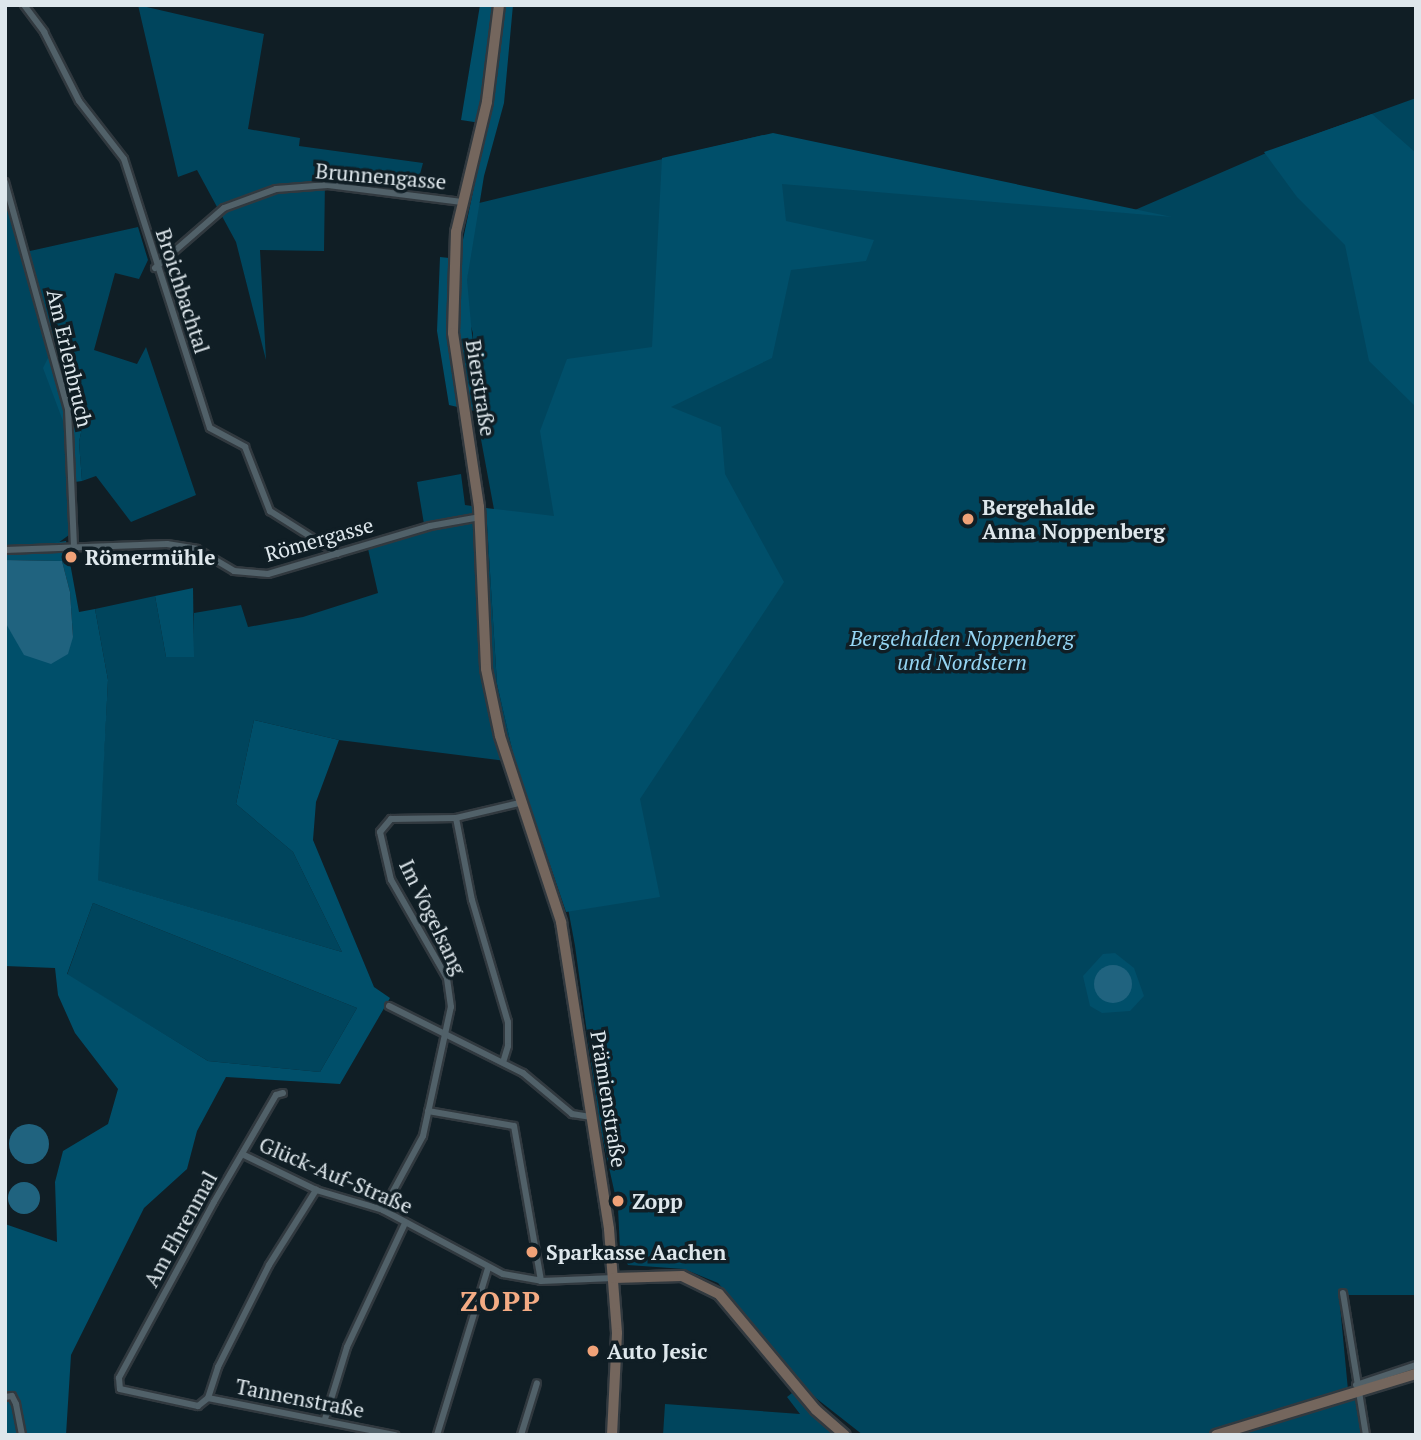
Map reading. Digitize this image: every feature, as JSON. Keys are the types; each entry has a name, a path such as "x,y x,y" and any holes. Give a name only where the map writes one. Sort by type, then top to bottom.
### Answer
{"main road":[{"name":"Bierstraße","path":"499,5 487,102 463,202 452,264 452,311 480,517 486,669 514,777"},
{"name":"Prämienstraße","path":"514,777 561,922 592,1117 614,1278 617,1333 612,1435"},
{"path":"614,1278 682,1276 719,1294 816,1410 845,1435"},
{"path":"1216,1435 1357,1388 1416,1374"}],"street":[{"name":"Broichbachtal","path":"24,5 44,32 79,102 124,159 155,268 210,428 245,447 265,501 276,517 338,554"},
{"name":"Am Erlenbruch","path":"5,181 68,409 74,547"},
{"name":"Brunnengasse","path":"155,268 225,208 276,189 328,185 463,202"},
{"name":"Römergasse","path":"5,550 167,544 197,549 223,568 249,575 338,554 430,526 480,517"},
{"path":"503,1062 508,1046 508,1023 472,900 456,818 523,802"},
{"name":"Im Vogelsang","path":"446,1036 451,1007 447,978 391,880 380,832 391,819 456,818"},
{"path":"389,1006 503,1062 572,1114 592,1117"},
{"path":"383,1210 414,1158 446,1036"},
{"name":"Am Ehrenmal","path":"120,1389 119,1378 242,1154 276,1095 283,1093"},
{"path":"428,1111 514,1126 541,1281"},
{"name":"Glück-Auf-Straße","path":"242,1154 316,1190 383,1210 488,1268 541,1281 614,1278"},
{"path":"208,1398 218,1367 269,1265 316,1190"},
{"path":"325,1419 347,1347 405,1223"},
{"path":"437,1435 488,1268"},
{"path":"1343,1293 1366,1435"},
{"path":"1357,1388 1416,1365"},
{"path":"521,1435 537,1383"},
{"name":"Tannenstraße","path":"120,1389 198,1406 208,1398 396,1435"},
{"path":"9,1396 23,1435"}],"green space":[{"path":"138,5 264,34 248,129 300,138 299,146 423,163 416,189 325,180 324,251 260,250 266,360 236,242 197,170 178,177"},
{"name":"Bergehalden Noppenberg und Nordstern","path":"1416,98 1416,1295 1339,1295 1348,1390 1207,1435 863,1435 812,1395 718,1283 684,1269 628,1265 620,1250 618,1208 600,1127 575,946 480,434 471,357 473,333 464,305 475,204 763,135 1128,213 1280,147"},
{"path":"5,199 21,253 138,227 148,260 139,279 115,273 94,350 137,364 146,347 196,495 131,522 96,476 82,481 79,442 86,409 56,343 66,429 69,535 58,543 5,551"},
{"path":"461,474 465,505 486,508 497,684 515,762 339,740 254,720 236,804 293,852 342,952 97,880 108,680 95,609 155,596 166,657 193,657 194,613 241,605 248,627 303,617 378,593 366,540 424,524 417,482"},
{"path":"93,903 357,1008 320,1072 208,1061 67,975"},
{"path":"792,1393 839,1435 663,1435 665,1404 800,1414 787,1397"},
{"path":"1357,1395 1361,1435 1236,1435 1240,1434"}],"shaded area":[{"path":"480,5 513,5 504,103 484,176 467,280 479,412 449,405 437,331 440,257 459,259 487,124 461,120"},
{"path":"1372,114 1416,153 1416,407 1369,361 1345,245 1297,197 1264,152"},
{"path":"773,133 1172,217 782,184 786,221 874,240 866,261 791,270 772,358 671,407 721,427 725,474 784,582 640,799 660,897 566,912 515,762 497,684 486,508 554,516 540,431 567,359 652,347 662,158"},
{"path":"56,342 86,409 79,442 82,481 68,483 66,429 43,368"},
{"path":"66,541 79,612 95,609 108,680 98,880 342,952 293,852 236,804 254,720 339,740 316,802 313,840 374,987 390,998 340,1084 226,1077 197,1131 187,1169 144,1208 71,1355 66,1435 5,1435 5,1224 57,1242 55,1182 63,1151 108,1124 118,1089 75,1033 58,995 55,968 5,966 5,621 25,655 73,637 70,592 62,561 5,560 5,551","holes":["93,903 357,1008 320,1072 208,1061 67,974"]},
{"path":"5,560 62,561 70,592 73,637 68,654 51,664 24,655 5,622"},
{"path":"193,588 194,657 166,657 155,596"},
{"path":"1115,953 1134,968 1144,996 1130,1011 1102,1013 1090,1006 1083,976 1103,954"},
{"path":"1113,965 1127,970 1132,984 1127,998 1113,1003 1099,998 1094,984 1099,970"},
{"path":"29,1124 43,1130 49,1144 43,1158 29,1164 15,1158 9,1144 15,1130"},
{"path":"24,1182 35,1187 40,1198 35,1209 24,1214 13,1209 8,1198 13,1187"}],"place":[{"name":"Bergehalde Anna Noppenberg","path":"968,519"},
{"name":"Römermühle","path":"71,557"},
{"name":"Zopp","path":"618,1201"},
{"name":"Sparkasse Aachen","path":"532,1252"},
{"name":"Auto Jesic","path":"593,1351"}],"district":[{"name":"ZOPP","path":"501,1301"}]}
